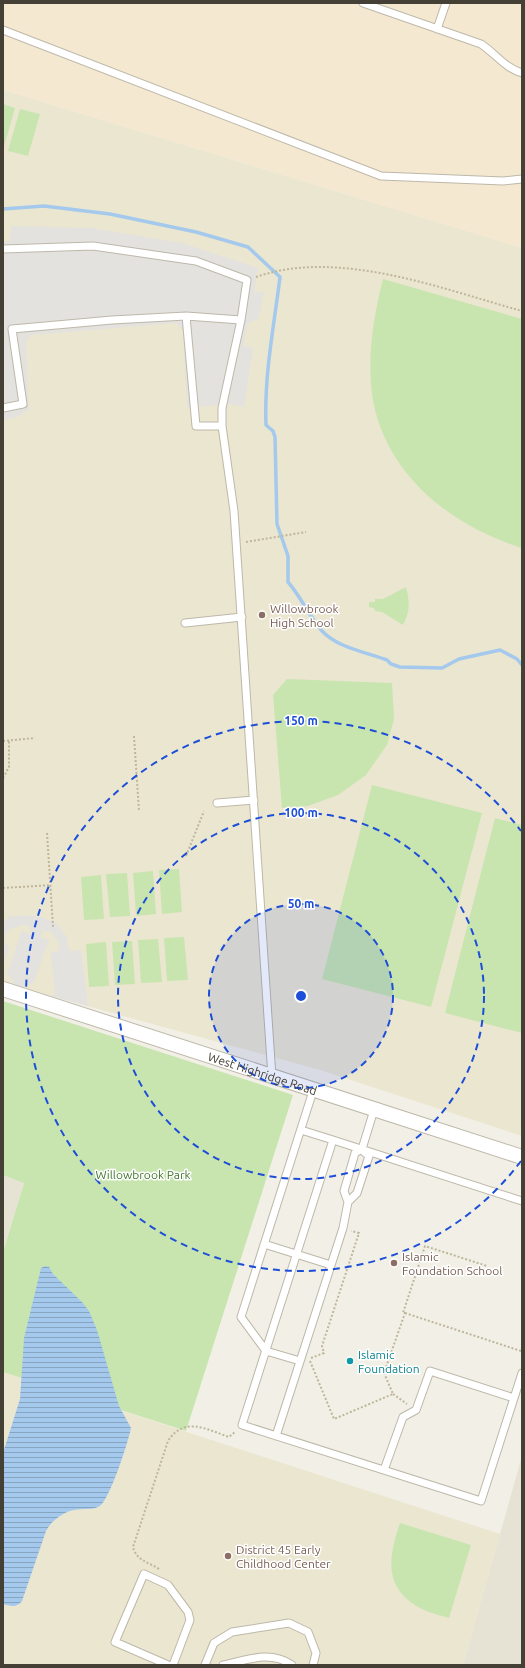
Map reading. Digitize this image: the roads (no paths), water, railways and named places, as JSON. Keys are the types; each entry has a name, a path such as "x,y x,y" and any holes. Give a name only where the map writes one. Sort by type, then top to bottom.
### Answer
{"street":[{"name":"West Highridge Road","path":"3,989 272,1078 522,1157"}],"lane":[{"path":"363,3 481,44 491,51 510,69 522,73"},
{"path":"437,29 446,3"},
{"path":"3,30 381,176 503,181 522,179"},
{"path":"3,249 93,246 196,261 247,280 241,320 222,408 222,426 237,544 272,1078"},
{"path":"3,408 23,404 12,330 112,320 186,316 241,320"},
{"path":"186,316 196,426 222,426"},
{"path":"185,623 242,617"},
{"path":"217,803 254,800"},
{"path":"300,1361 266,1351 241,1317 313,1091"},
{"path":"276,1436 343,1228 348,1202 344,1191 355,1153 362,1149 374,1110"},
{"path":"301,1130 522,1201"},
{"path":"333,1140 242,1425 481,1501 522,1373"},
{"path":"348,1202 357,1193 369,1156 362,1149"},
{"path":"264,1244 331,1265"},
{"path":"384,1470 403,1417 416,1410 430,1371 514,1398"},
{"path":"168,1665 115,1642 144,1574 168,1585 188,1612 190,1620 173,1665"},
{"path":"205,1665 214,1643 232,1632 289,1623 308,1632 316,1653 313,1665"},
{"path":"223,1665 268,1656 283,1659 292,1665"}],"water":[{"path":"45,1266 49,1267 53,1274 82,1302 89,1311 97,1330 119,1406 131,1428 119,1468 101,1505 92,1509 77,1509 70,1511 54,1520 46,1531 22,1601 16,1606 11,1606 3,1604 3,1453 20,1399 24,1338 41,1268"}],"waterway":[{"path":"3,209 44,206 110,214 196,232 248,247 280,277 266,388 266,425 273,431 275,437 277,524 288,556 288,582 317,625 329,637 344,646 387,660 391,664 400,667 442,668 459,659 500,650 517,659 522,665"}],"place":[{"name":"Willowbrook High School","path":"262,615"},
{"name":"Islamic Foundation School","path":"394,1263"},
{"name":"Islamic Foundation","path":"350,1361"},
{"name":"District 45 Early Childhood Center","path":"228,1556"}],"park label":[{"name":"Willowbrook Park","path":"143,1174"}]}
